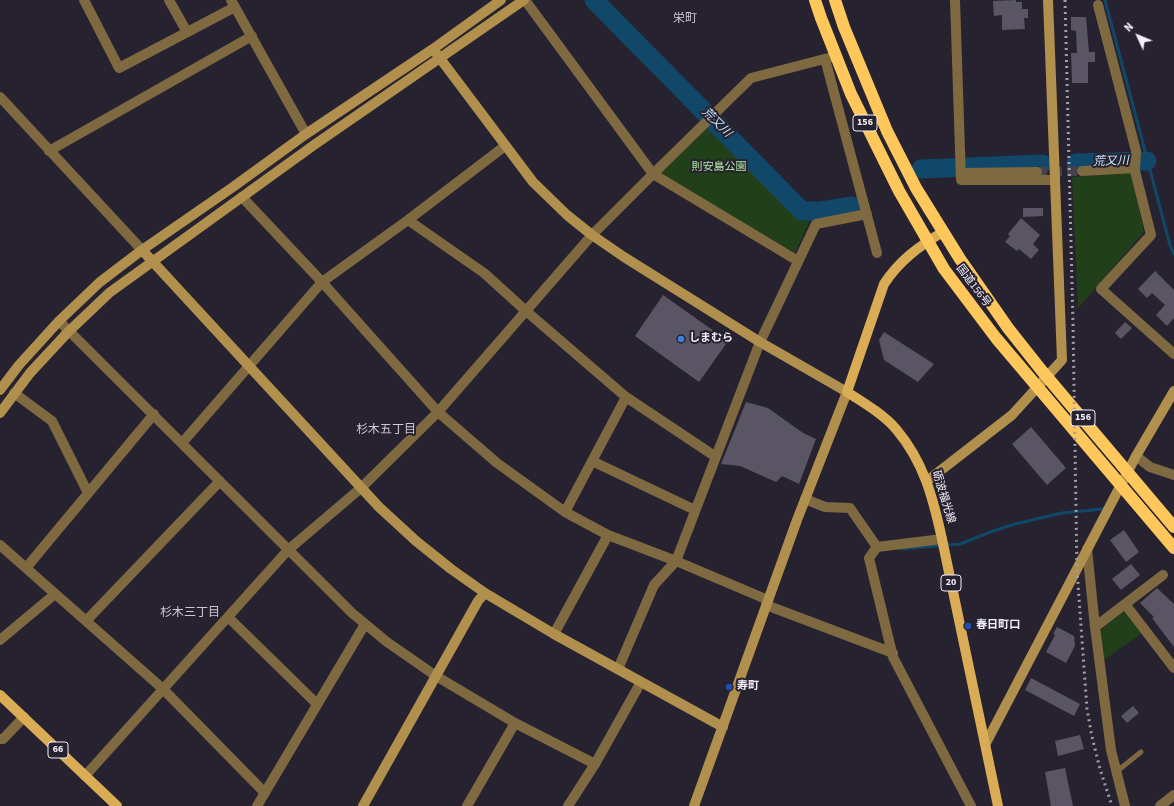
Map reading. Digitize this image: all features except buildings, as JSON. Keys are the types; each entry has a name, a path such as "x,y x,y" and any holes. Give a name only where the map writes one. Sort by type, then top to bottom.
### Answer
{"highway":[{"name":"国道156号","path":"815,0 831,58 927,241 944,269 996,338 1174,548"},
{"name":"国道156号","path":"835,0 844,27 887,130 916,188 943,232 1008,328 1042,371 1174,527"}],"main road":[{"path":"847,392 884,284 893,271 909,255 927,241 943,232"},
{"name":"砺波福光線","path":"847,392 872,408 895,428 914,454 927,482 942,539 998,806"},
{"name":"66","path":"0,695 117,806"}],"street":[{"path":"84,0 119,68 187,32 233,4 306,134"},
{"path":"169,0 187,32"},
{"path":"0,390 19,365 59,321 100,282 142,250 306,134 433,49 501,0"},
{"path":"0,413 30,373 69,331 109,293 314,145 525,0 652,174 798,261"},
{"path":"955,0 961,180 1055,180"},
{"path":"927,482 1012,415 1062,360 1048,0"},
{"path":"1098,5 1136,151 1135,168 1151,235 1102,290 1174,354"},
{"path":"49,151 252,36"},
{"path":"433,49 533,182 567,215 592,235 624,257 760,342 847,392 805,498 694,806"},
{"path":"85,776 288,550 361,488 438,412 592,235 652,174 752,78 831,58 877,253"},
{"path":"0,97 361,488 416,541 451,569 485,593 554,634 723,727"},
{"path":"182,442 322,282 408,220 505,146"},
{"path":"1082,171 1135,168"},
{"path":"961,172 1037,172"},
{"path":"242,197 322,282 438,412 497,463 565,512 608,535 676,561 767,602 893,653"},
{"path":"618,669 654,585 676,561 760,342 816,224 867,214"},
{"path":"408,220 484,273 626,397 716,457"},
{"path":"59,321 154,414 288,550 365,624 387,642 436,676 515,723 595,764"},
{"path":"986,743 1136,456 1174,391"},
{"path":"14,394 52,421 88,493"},
{"path":"565,512 626,397"},
{"path":"26,568 154,414"},
{"path":"1136,456 1150,467 1174,476"},
{"path":"592,461 695,510"},
{"path":"86,621 220,481"},
{"path":"805,498 825,507 850,508 877,547"},
{"path":"554,634 608,535"},
{"path":"942,539 877,547 869,558 893,653 971,806"},
{"path":"0,544 163,689 265,793"},
{"path":"1088,549 1095,627 1110,750 1125,806"},
{"path":"1095,627 1163,575"},
{"path":"363,806 478,602 485,593"},
{"path":"0,640 55,594"},
{"path":"1125,604 1174,668"},
{"path":"228,617 317,704"},
{"path":"257,806 365,624"},
{"path":"568,806 595,764 641,682"},
{"path":"0,739 3,739 24,717"},
{"path":"467,806 515,723"},
{"path":"1160,806 1174,795"}],"lane":[{"path":"1116,772 1142,752"}],"green space":[{"name":"則安島公園","path":"717,116 801,201 816,207 795,253 657,173"},
{"path":"1131,172 1144,232 1078,308 1072,177"},
{"path":"1123,612 1128,613 1142,633 1104,660 1099,631"}],"waterway":[{"name":"荒又川","path":"594,0 802,211 821,211 852,206"},
{"path":"1105,0 1170,245 1174,254"},
{"name":"荒又川","path":"1076,163 1147,161"},
{"name":"荒又川","path":"921,169 1042,164"},
{"path":"901,549 960,544 1015,524 1062,513 1103,509"}],"tunnel":[{"path":"1037,172 1082,171"}],"railway":[{"path":"1065,0 1077,570 1087,709 1100,769 1112,806"}],"place":[{"name":"しまむら","path":"681,339"},
{"name":"春日町口","path":"968,626"},
{"name":"寿町","path":"729,687"}],"district":[{"name":"栄町","path":"685,19"},
{"name":"杉木五丁目","path":"386,430"},
{"name":"杉木三丁目","path":"190,613"}]}
